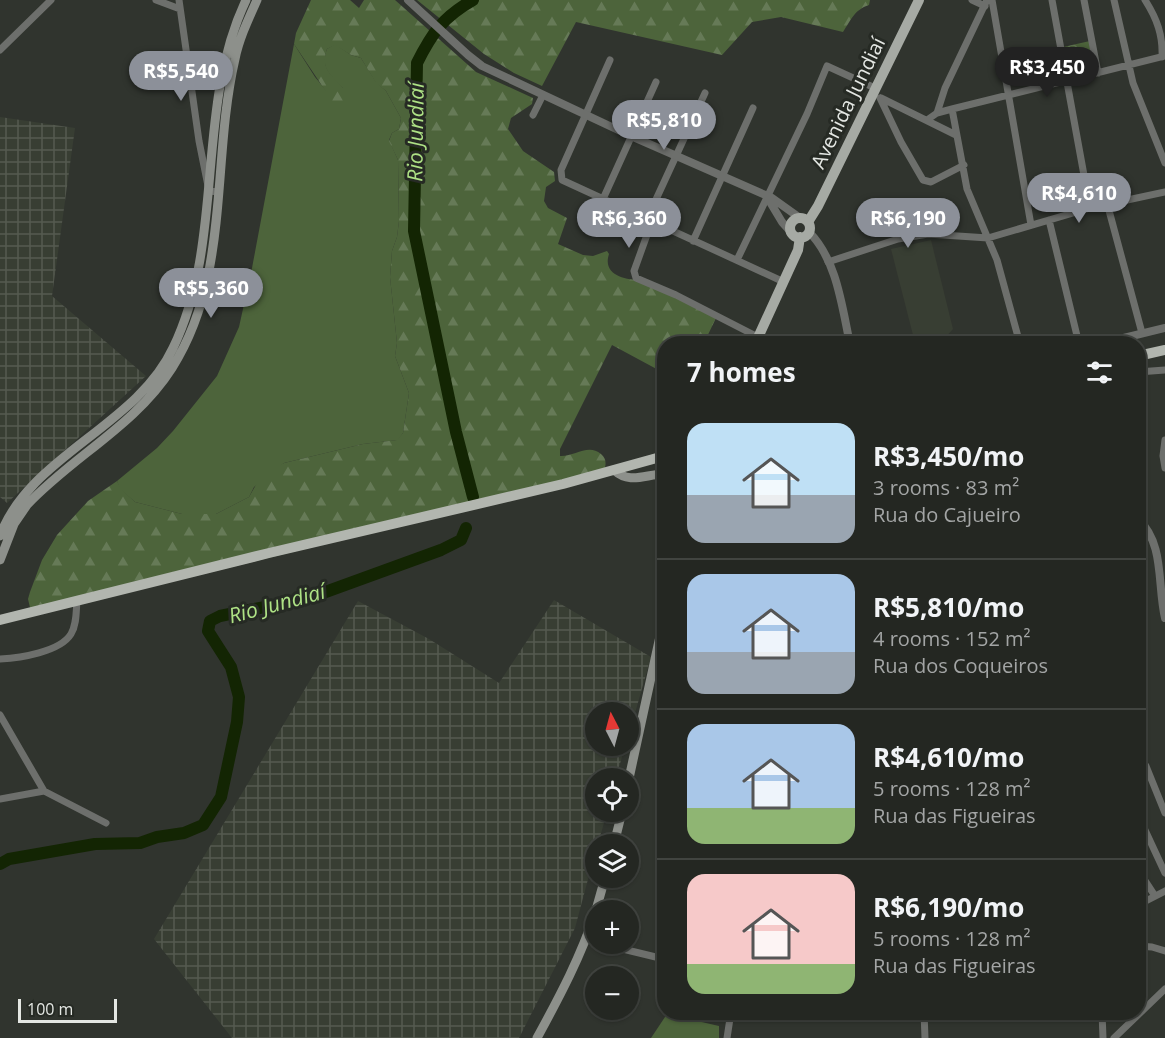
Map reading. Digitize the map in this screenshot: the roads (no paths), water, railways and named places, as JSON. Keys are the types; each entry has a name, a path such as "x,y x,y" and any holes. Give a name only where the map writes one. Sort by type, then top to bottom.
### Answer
{"highway":[{"path":"1146,354 1165,350"},
{"path":"3,617 444,513 657,458"}],"main road":[{"path":"0,560 14,525 27,505 52,481 137,410 171,369 189,337 203,298 215,228 214,191 219,94 223,65 246,0"},
{"path":"0,536 8,518 26,493 143,391 172,352 191,305 197,282 234,61 239,41 257,0"},
{"name":"Avenida Jundiaí","path":"759,336 798,250 801,228 818,206 919,0"},
{"path":"614,470 620,476 630,479 657,475"},
{"path":"631,768 657,650"},
{"path":"537,1038 585,951"}],"street":[{"path":"0,50 51,0"},
{"path":"156,0 180,9"},
{"path":"179,0 199,141 214,191"},
{"path":"408,0 482,66 782,204 820,247 828,262 848,336"},
{"path":"937,113 945,88 986,3 972,0"},
{"path":"992,0 1030,225"},
{"path":"1052,0 1090,208"},
{"path":"1083,0 1098,73"},
{"path":"1114,0 1133,83 1165,163"},
{"path":"927,120 937,113 1162,57 1164,36 1145,0"},
{"path":"610,60 561,173 562,180 784,282"},
{"path":"737,261 807,114 827,66 956,135"},
{"path":"603,199 656,82"},
{"path":"705,93 649,220 634,276 749,336"},
{"path":"875,93 924,181 934,181 964,165"},
{"path":"533,115 543,95"},
{"path":"693,241 753,108"},
{"path":"952,109 968,189 1004,281 1018,336"},
{"path":"828,262 883,242 913,236 943,234 988,238 1107,203 1165,192"},
{"path":"767,196 782,222 801,228"},
{"path":"1107,203 1142,333"},
{"path":"1049,220 1077,336"},
{"path":"1130,336 1165,328"},
{"path":"1146,371 1165,370"},
{"path":"1165,440 1163,456 1165,468"},
{"path":"1146,528 1155,543 1165,618"},
{"path":"0,659 36,654 58,645 71,635 75,624 77,600"},
{"path":"0,715 44,791 106,824"},
{"path":"1146,766 1165,813"},
{"path":"0,799 44,791"},
{"path":"1146,832 1165,873"},
{"path":"1146,882 1155,896"},
{"path":"1146,900 1165,891"},
{"path":"1146,947 1165,951"},
{"path":"639,952 657,956"},
{"path":"1146,1007 1165,989"},
{"path":"727,1038 730,1020"},
{"path":"924,1020 925,1038"},
{"path":"1102,1020 1103,1038"},
{"path":"1114,1038 1133,1020"}],"waterway":[{"name":"Rio Jundiaí","path":"473,0 446,19 428,43 417,63 414,231 456,432 473,497"},
{"name":"Rio Jundiaí","path":"0,864 9,859 95,844 140,843 157,837 184,833 203,825 221,797 237,722 239,697 231,667 208,631 210,621 220,616 309,598 441,550 461,540 466,528"}]}
